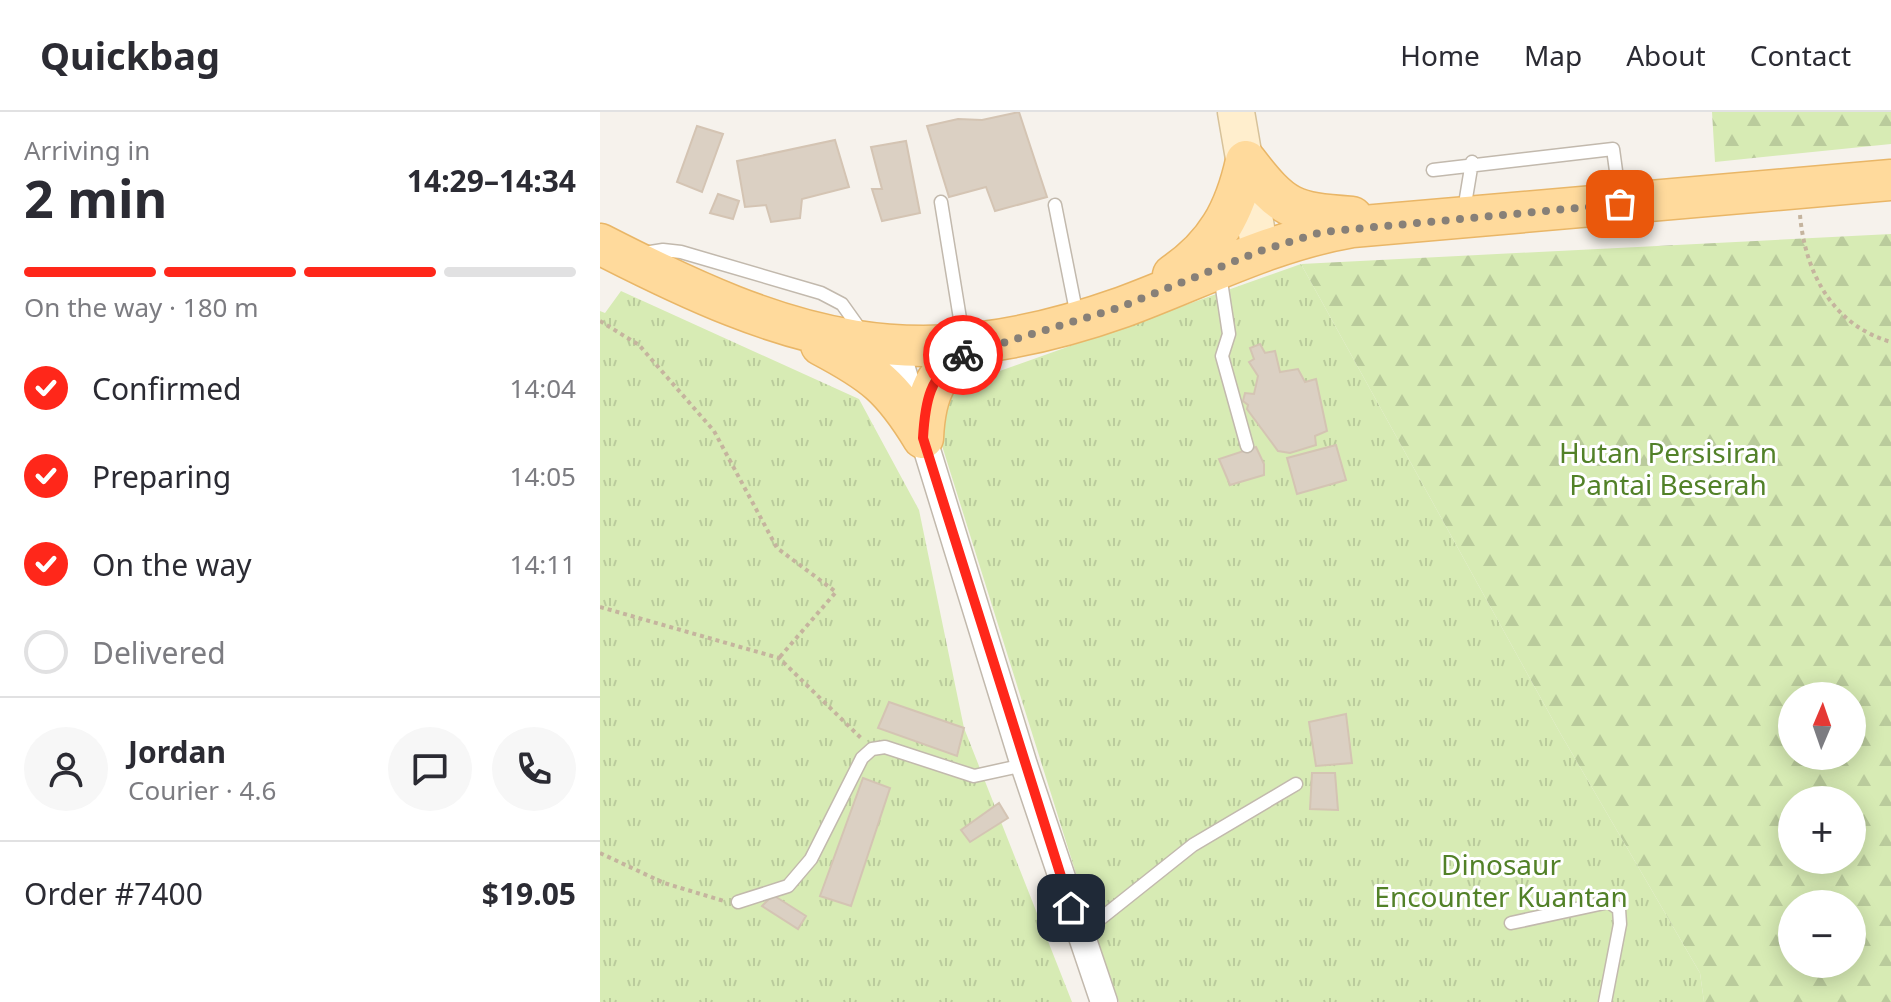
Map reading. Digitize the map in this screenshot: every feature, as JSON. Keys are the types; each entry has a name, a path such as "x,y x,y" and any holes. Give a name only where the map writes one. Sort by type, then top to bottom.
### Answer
{"main road":[{"path":"1236,112 1260,251"},
{"path":"1246,161 1281,204 1299,211 1410,221"},
{"path":"1118,308 1177,272 1208,247 1232,209 1246,161"},
{"path":"923,438 925,408 938,375 968,352 1118,308 1260,251 1322,232 1410,221 1891,180"},
{"path":"1810,188 1891,193"},
{"path":"612,250 691,290 821,337 883,345 964,344 1019,336"},
{"path":"778,324 863,368 887,386 923,438"}],"street":[{"path":"883,345 923,438 1024,765 1104,1002"}],"lane":[{"path":"1433,170 1472,162 1613,149 1620,204"},
{"path":"1462,217 1472,162"},
{"path":"941,202 964,344"},
{"path":"1055,205 1078,319"},
{"path":"612,250 681,252 821,293 842,304 883,345"},
{"path":"1219,268 1229,334 1222,356 1247,446"},
{"path":"738,902 788,886 811,859 862,758 872,749 885,747 974,776 1024,765"},
{"path":"1080,935 1193,845 1296,784"},
{"path":"1511,923 1609,902 1619,909 1620,924 1605,1002"}],"path":[{"path":"1810,188 1807,261 1822,294 1857,327 1891,342"},
{"path":"600,321 639,345 714,431 777,548 836,592 779,658"},
{"path":"600,607 779,658 872,749"},
{"path":"600,853 664,883 717,900 738,902"}],"green space":[{"path":"1712,112 1891,112 1891,144 1715,162"},
{"name":"Hutan Persisiran Pantai Beserah","path":"1891,234 1891,1002 1704,1002 1700,973 1559,731 1301,264"},
{"name":"Dinosaur Encounter Kuantan","path":"1301,264 1559,731 1700,973 1704,1002 1119,1002 934,420 949,389"},
{"path":"621,291 859,399 919,510 964,728 1072,1002 600,1002 600,311 605,313"}],"building":[{"path":"1019,112 1047,197 995,211 986,187 949,197 927,126"},
{"path":"697,126 723,134 702,192 677,182"},
{"path":"835,140 849,187 802,199 800,218 771,222 766,205 745,207 737,161"},
{"path":"906,141 920,213 882,221 872,189 882,189 871,147"},
{"path":"718,194 739,201 733,219 710,213"},
{"path":"1260,344 1265,353 1275,351 1280,372 1298,369 1305,382 1316,379 1327,431 1315,436 1316,445 1290,453 1278,451 1247,409 1248,405 1243,401 1245,393 1254,394 1258,376 1249,362 1254,359 1250,348"},
{"path":"1336,445 1346,480 1297,494 1287,458"},
{"path":"1256,447 1264,464 1264,475 1230,485 1219,459"},
{"path":"889,702 964,728 957,756 878,728"},
{"path":"1346,714 1352,763 1316,766 1309,722"},
{"path":"1312,773 1335,773 1338,810 1310,809"},
{"path":"863,778 890,788 851,906 820,896"},
{"path":"999,803 1008,818 970,842 961,830"},
{"path":"773,895 806,916 798,929 762,906"}],"way so far":[{"path":"963,355 1118,308 1260,251 1322,232 1378,224 1620,204"}],"route":[{"path":"963,355 938,375 930,390 923,438 1071,908"}]}
